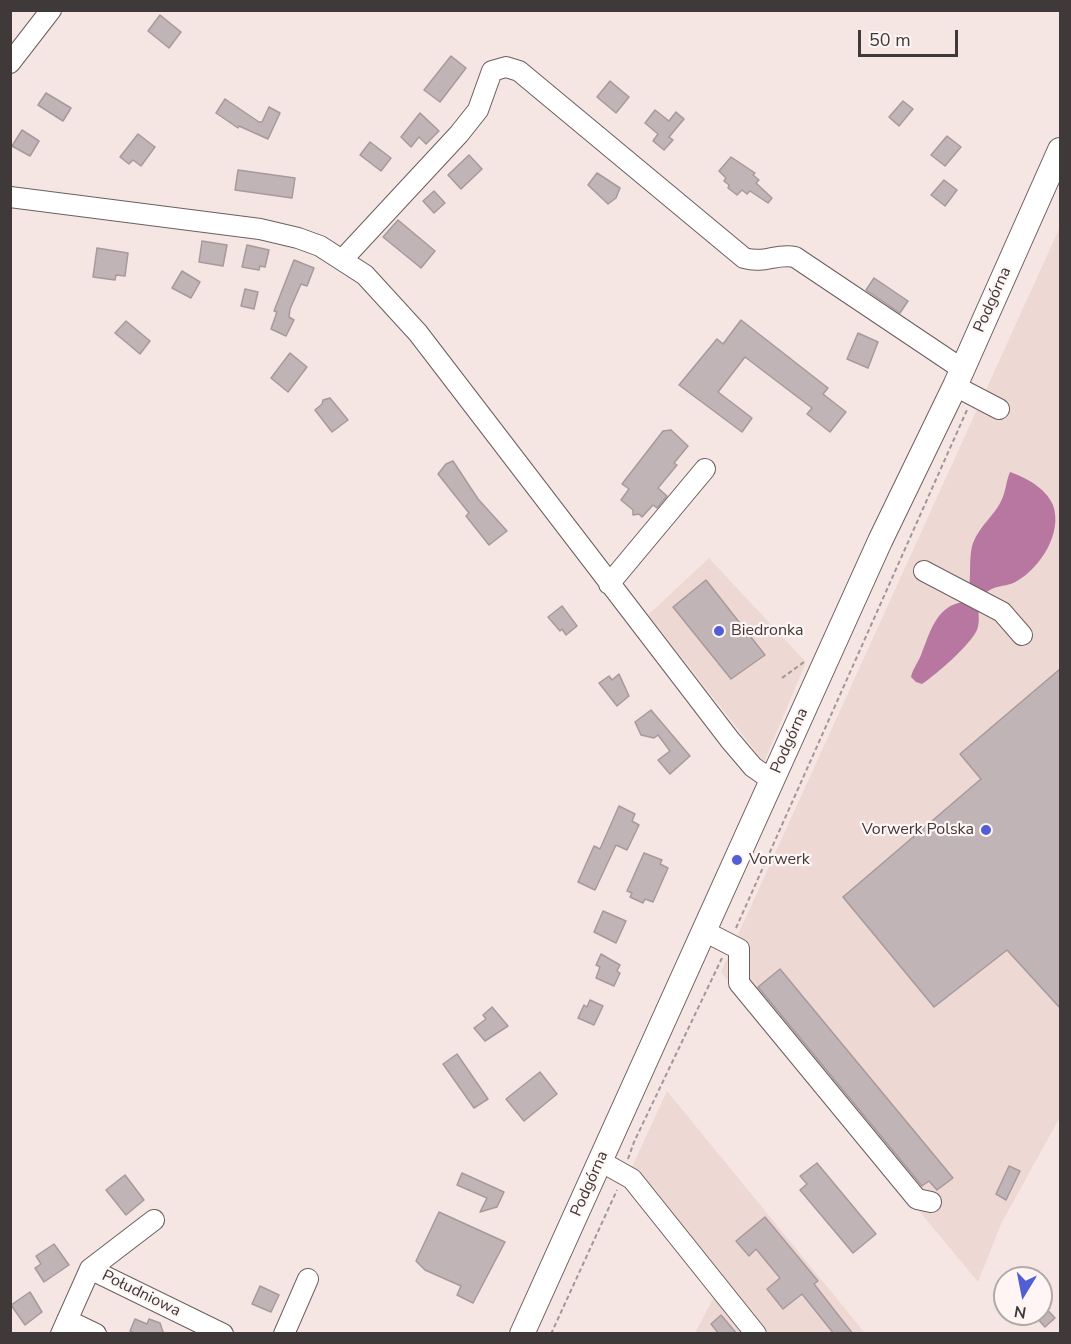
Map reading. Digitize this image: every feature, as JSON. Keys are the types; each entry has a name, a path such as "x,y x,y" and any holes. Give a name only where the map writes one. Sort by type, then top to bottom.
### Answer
{"main road":[{"name":"Podgórna","path":"522,1334 880,540 963,383 1060,150"}],"street":[{"path":"10,63 51,10"},
{"path":"342,260 459,134 478,110 492,71 506,68 519,71 744,258 768,261 786,255 795,257 999,409"},
{"path":"10,197 260,229 320,246 365,275 418,333 730,740 753,767 773,780"},
{"path":"609,584 705,470"},
{"path":"924,571 1002,612 1022,634"},
{"path":"704,931 739,949 739,983 918,1199 931,1202"},
{"path":"600,1161 632,1179 756,1334"},
{"path":"90,1269 154,1220"},
{"name":"Południowa","path":"64,1327 90,1269 223,1334"},
{"path":"284,1334 308,1279"},
{"path":"64,1327 96,1334"}],"path":[{"path":"551,1334 623,1174 633,1142 728,944 959,431 963,383"}],"shaded area":[{"path":"1060,227 1060,1117 1001,1224 978,1282 721,972"},
{"path":"1010,472 1040,488 1050,499 1055,516 1052,538 1041,559 1026,575 1013,583 991,589 984,595 979,603 977,630 960,651 922,684 916,682 911,677 935,621 947,608 964,602 967,596 973,543 999,504"},
{"path":"709,558 806,662 764,762 648,615"},
{"path":"667,1091 865,1333 695,1333 715,1295 624,1184"}],"building":[{"path":"160,15 181,32 169,48 148,31"},
{"path":"451,56 466,68 440,102 424,90"},
{"path":"610,81 629,97 616,113 597,97"},
{"path":"46,93 71,108 63,121 38,105"},
{"path":"225,99 259,122 262,122 269,107 280,113 268,139 239,126 238,128 216,113"},
{"path":"903,101 913,109 899,126 889,117"},
{"path":"655,110 669,121 676,112 684,119 669,137 673,140 664,150 653,141 658,134 645,123"},
{"path":"420,113 439,131 426,144 419,137 411,147 401,137"},
{"path":"22,130 39,141 30,156 12,146"},
{"path":"138,134 155,147 141,166 133,160 129,164 120,157"},
{"path":"947,136 961,147 945,166 931,155"},
{"path":"370,142 391,158 381,171 360,155"},
{"path":"469,155 482,169 461,189 448,175"},
{"path":"731,157 755,173 753,175 759,180 756,183 772,198 768,203 750,191 747,194 742,190 737,195 728,188 729,185 724,181 726,178 719,171"},
{"path":"238,170 295,178 292,198 235,190"},
{"path":"597,173 620,188 616,198 608,204 588,185"},
{"path":"944,180 957,190 945,206 931,195"},
{"path":"434,191 445,203 434,213 423,201"},
{"path":"398,220 435,251 421,268 383,237"},
{"path":"202,241 227,245 223,266 199,262"},
{"path":"247,245 269,250 265,267 260,266 259,270 242,267"},
{"path":"97,248 128,253 125,276 116,275 115,280 93,277"},
{"path":"294,260 314,268 307,286 301,284 290,309 289,317 294,320 286,336 271,329 277,312 274,311"},
{"path":"182,271 200,282 191,298 172,288"},
{"path":"874,278 908,301 900,313 866,290"},
{"path":"245,289 258,292 254,309 241,306"},
{"path":"741,320 828,388 823,394 846,412 830,432 807,414 812,408 745,357 718,392 752,418 742,432 679,385 717,339 723,344"},
{"path":"126,321 150,341 140,354 115,333"},
{"path":"858,333 878,342 868,368 847,359"},
{"path":"290,353 307,367 288,392 271,378"},
{"path":"330,398 348,420 332,432 315,410 323,400"},
{"path":"671,430 688,446 674,463 677,465 658,488 667,496 657,508 653,505 642,517 639,514 633,515 633,510 621,500 629,489 622,484 663,431"},
{"path":"453,461 478,499 507,531 489,545 466,516 469,513 438,474 446,464"},
{"name":"Biedronka","path":"706,580 765,655 731,679 673,607"},
{"path":"562,606 577,626 566,635 548,617"},
{"path":"1060,669 1060,1008 1007,950 934,1007 843,897 981,779 960,754"},
{"path":"619,674 629,696 617,706 599,683 609,676 612,680"},
{"path":"651,710 690,756 670,774 658,760 670,751 658,735 654,738 641,735 635,722"},
{"path":"619,806 635,814 632,821 639,825 627,850 616,845 595,890 578,882 594,846 600,849"},
{"path":"644,853 662,860 660,864 668,868 653,902 645,899 643,903 630,897 632,893 627,891"},
{"path":"603,911 626,921 616,943 594,932"},
{"path":"601,954 620,965 617,971 620,973 614,986 596,978 600,967 596,965"},
{"path":"780,969 953,1178 937,1190 929,1181 922,1186 758,987"},
{"path":"590,1000 603,1006 594,1025 578,1018 584,1005 587,1007"},
{"path":"492,1007 508,1026 485,1041 474,1028 486,1019 483,1015"},
{"path":"457,1054 488,1099 474,1108 443,1064"},
{"path":"540,1072 557,1094 524,1121 506,1099"},
{"path":"817,1163 876,1234 853,1253 800,1190 807,1184 800,1176"},
{"path":"1009,1166 1020,1171 1006,1200 996,1194"},
{"path":"462,1173 504,1192 497,1207 480,1212 487,1198 457,1185"},
{"path":"125,1175 144,1200 126,1215 106,1190"},
{"path":"439,1212 505,1242 473,1303 457,1295 461,1286 425,1270 416,1261"},
{"path":"765,1217 818,1281 814,1284 853,1334 834,1334 802,1294 783,1309 767,1289 780,1278 756,1249 749,1256 736,1241"},
{"path":"54,1244 69,1265 44,1282 35,1268 41,1264 36,1256"},
{"path":"260,1286 279,1295 271,1312 252,1304"},
{"path":"30,1292 42,1312 25,1325 11,1305"},
{"path":"721,1315 737,1334 719,1334 711,1324"},
{"path":"135,1319 147,1324 149,1319 160,1323 163,1332 167,1334 136,1334 130,1331"}],"place":[{"name":"Biedronka","path":"719,631"},
{"name":"Vorwerk Polska","path":"986,830"},
{"name":"Vorwerk","path":"737,860"}]}
